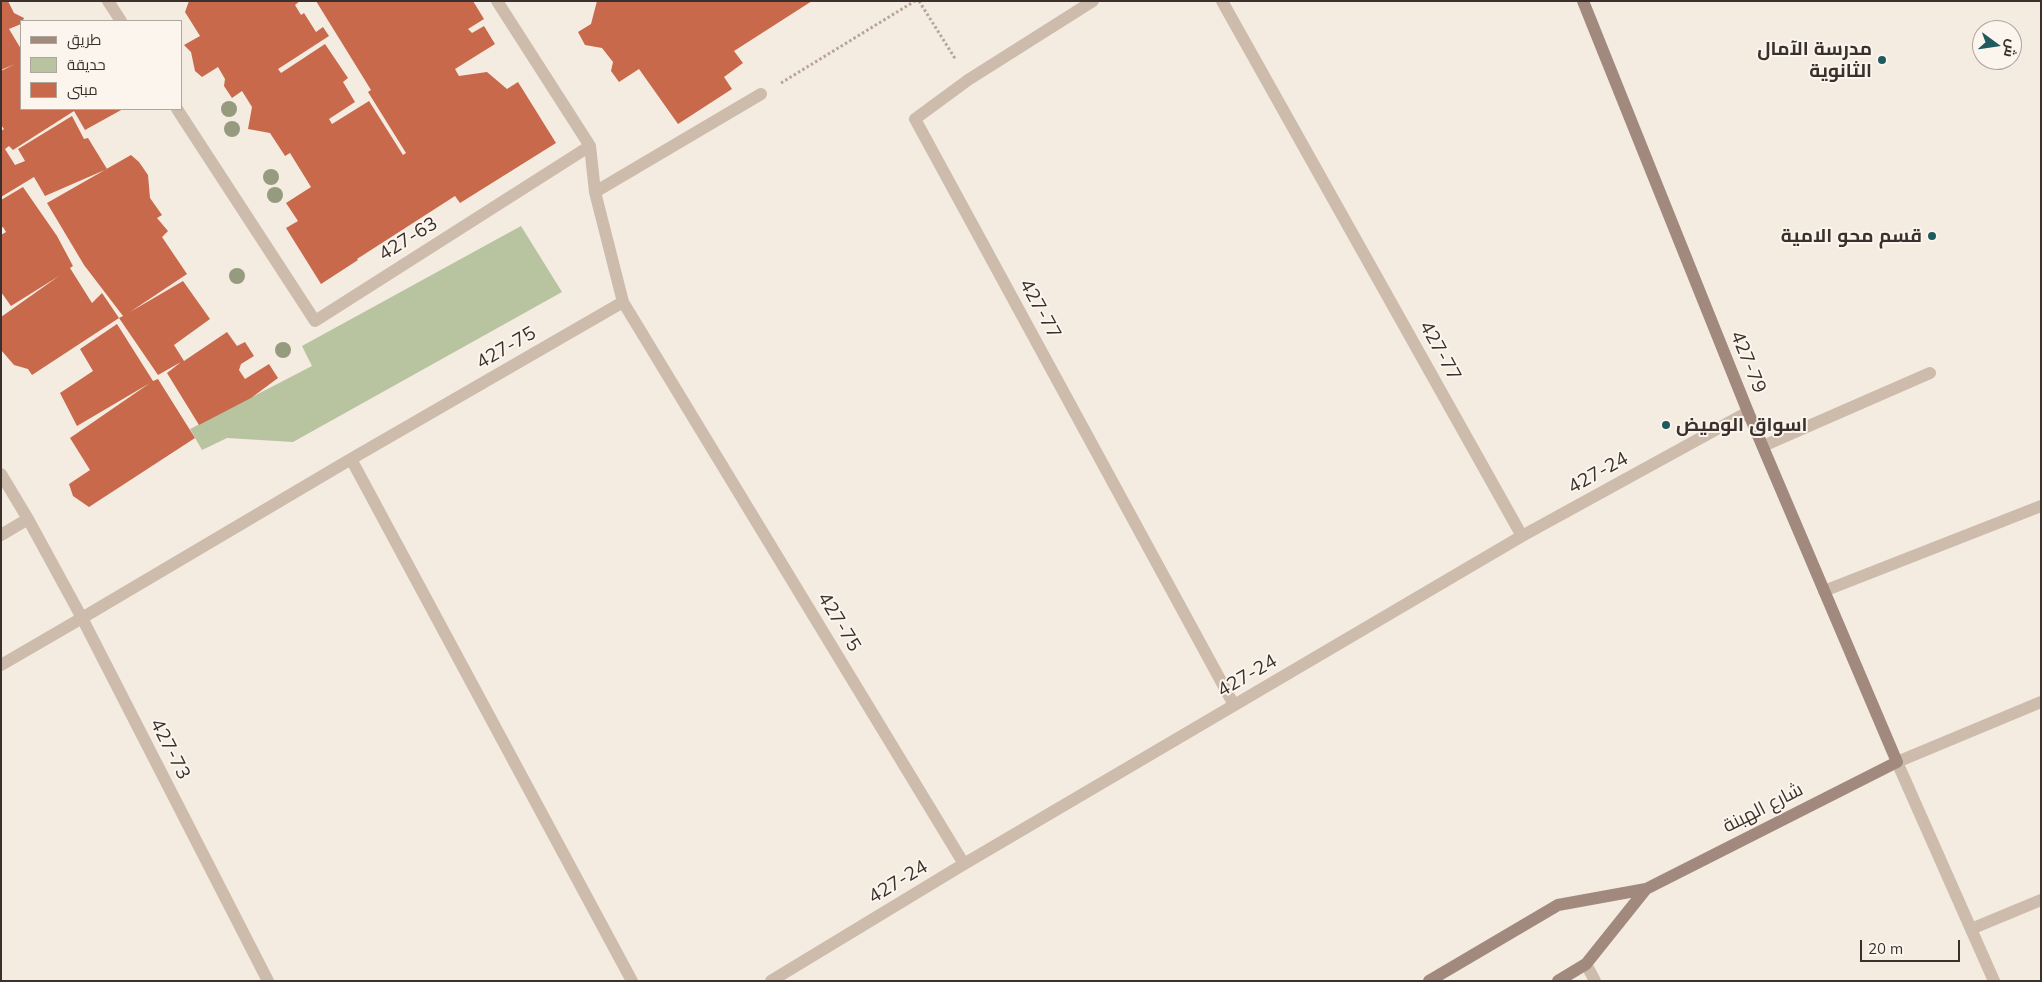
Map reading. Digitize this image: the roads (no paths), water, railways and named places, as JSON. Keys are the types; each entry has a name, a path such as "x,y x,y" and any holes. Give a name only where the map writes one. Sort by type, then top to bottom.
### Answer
{"street":[{"path":"108,1 119,20"},
{"path":"497,1 590,146 595,192 623,302"},
{"name":"427-77","path":"1093,1 968,80 915,119 1234,705"},
{"name":"427-77","path":"1222,1 1522,536"},
{"name":"427-79","path":"1582,1 1748,412 1897,762"},
{"path":"595,192 762,94"},
{"name":"427-63","path":"178,110 315,321 590,146"},
{"name":"427-75","path":"82,618 351,459 623,302 964,864"},
{"path":"1763,446 1930,373"},
{"name":"427-24","path":"771,981 964,864 1522,536 1748,412"},
{"path":"351,459 632,981"},
{"name":"427-73","path":"1,474 82,618 268,981"},
{"path":"1824,591 2041,506"},
{"path":"1,535 28,519"},
{"path":"1,665 82,618"},
{"path":"1994,981 1897,762 2041,702"},
{"name":"شارع الهبنة","path":"1429,981 1558,905 1646,888 1897,762"},
{"name":"شارع الهبنة","path":"1558,981 1586,964 1646,888"},
{"path":"1972,929 2041,900"},
{"path":"1586,964 1595,981"}],"place":[{"name":"مدرسة الآمال الثانوية","path":"1882,60"},
{"name":"قسم محو الامية","path":"1932,236"},
{"name":"اسواق الوميض","path":"1666,425"}]}
